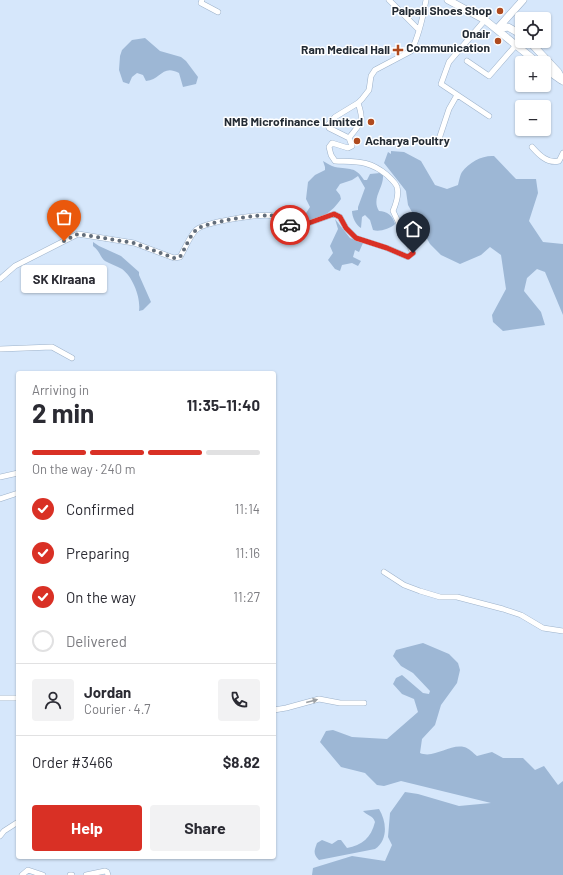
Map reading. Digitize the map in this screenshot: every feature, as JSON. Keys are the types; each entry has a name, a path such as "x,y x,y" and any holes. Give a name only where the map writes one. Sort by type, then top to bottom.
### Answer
{"main road":[{"path":"448,0 485,20 515,44"},
{"path":"497,29 523,0"},
{"path":"497,29 508,28 515,32"},
{"path":"520,48 529,56"},
{"path":"536,48 558,72 563,81"},
{"path":"551,73 563,81"}],"street":[{"path":"202,0 201,3 218,12"},
{"path":"389,0 419,30"},
{"path":"0,279 15,266 78,234 134,243 174,258 180,257 196,229 204,225 264,215 285,219 296,232 306,224 334,214 340,217 346,228 356,238 387,248 408,257 413,253 393,211 398,195 397,186 376,166 368,163 335,161 331,155 329,147 332,143 348,148 352,146 349,138 329,128 328,125 335,117 358,103 369,90 370,76 375,70 411,51 419,30 426,0"},
{"path":"485,20 450,62 441,84 489,116"},
{"path":"467,61 489,76 515,46"},
{"path":"439,139 449,109 457,96"},
{"path":"349,138 360,124 362,115 358,103"},
{"path":"532,147 546,160 554,162 559,161 563,153"},
{"path":"0,349 52,346 72,358"},
{"path":"0,477 16,473"},
{"path":"0,499 16,494"},
{"path":"384,572 404,585 420,591 440,597 457,597 503,608 543,628 563,631"},
{"path":"0,698 16,698"},
{"path":"276,710 319,699 340,703 364,703"},
{"path":"0,836 4,831 16,823"},
{"path":"22,875 28,870 43,875"},
{"path":"86,875 105,871 108,875"}],"shaded area":[{"path":"145,38 160,51 181,57 186,61 198,77 196,84 183,87 179,73 169,70 151,80 146,81 143,75 137,73 132,77 129,84 123,82 119,70 122,50 132,40"},
{"path":"391,151 404,152 421,161 435,185 447,189 458,185 461,173 468,165 481,158 490,156 494,156 516,179 536,179 538,193 529,221 543,242 563,244 563,315 545,272 537,269 527,278 524,291 541,312 545,325 503,331 493,322 492,315 506,289 501,255 490,247 481,255 460,264 441,255 430,244 408,205 406,191 384,163 388,152 391,154"},
{"path":"323,161 335,167 358,172 364,180 367,180 370,174 380,173 383,175 382,184 376,202 379,211 385,212 391,216 395,224 384,230 373,230 370,220 365,215 362,217 361,228 357,225 352,211 358,210 365,188 358,176 352,180 340,184 336,190 341,199 331,211 323,216 307,221 304,219 310,207 306,199 308,182 315,175 325,170"},
{"path":"335,219 350,238 363,243 359,252 355,250 353,257 361,261 358,266 352,263 342,265 340,271 335,269 328,260 333,253 330,246 338,229"},
{"path":"93,242 121,256 139,272 151,302 143,310 139,311 139,300 130,277 122,269 103,259 93,246"},
{"path":"423,643 449,654 458,663 460,670 457,683 441,705 435,725 422,739 420,753 431,754 453,748 464,747 468,748 477,756 492,752 503,758 523,758 535,770 544,766 558,785 563,781 563,875 312,875 313,868 352,856 385,861 392,845 388,837 390,813 405,792 418,794 459,806 491,803 401,781 384,786 377,785 365,773 341,767 320,742 326,731 333,730 352,737 387,739 418,712 414,699 402,694 393,684 396,678 402,675 423,693 429,694 430,691 413,673 401,666 393,656 396,650"},
{"path":"379,809 384,819 385,830 382,841 375,849 319,860 317,858 315,848 317,843 322,840 332,844 338,840 341,840 347,848 357,845 365,840 371,832 375,822 373,818 363,811"}],"way so far":[{"path":"64,241 78,234 95,238 134,243 174,258 180,257 196,229 204,225 264,215 285,219 290,225"}],"place":[{"name":"Palpali Shoes Shop","path":"500,11"},
{"name":"Onair Communication","path":"498,41"},
{"name":"Ram Medical Hall","path":"398,50"},
{"name":"NMB Microfinance Limited","path":"371,122"},
{"name":"Acharya Poultry","path":"357,141"},
{"name":"SK Kiraana","path":"64,241"}],"route":[{"path":"290,225 296,232 306,224 334,214 340,217 346,228 356,238 387,248 408,257 413,253"}]}
